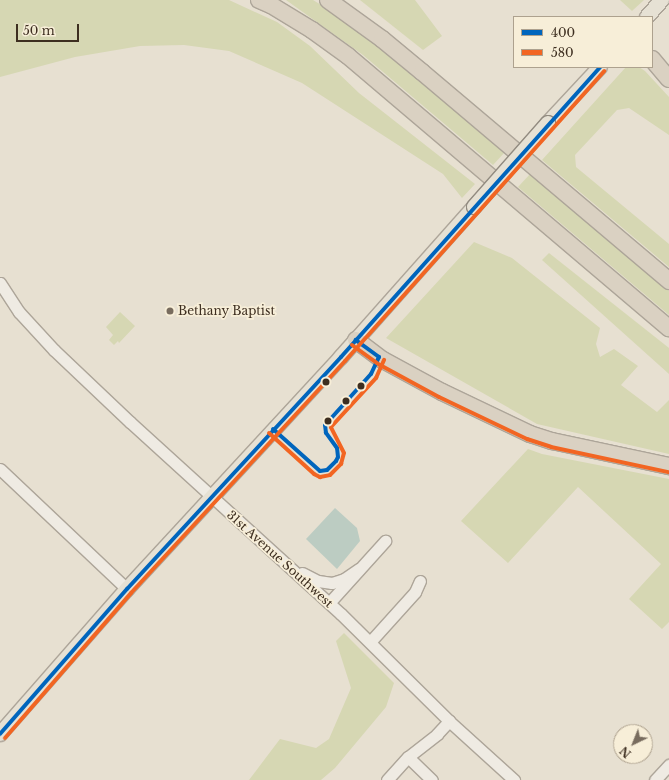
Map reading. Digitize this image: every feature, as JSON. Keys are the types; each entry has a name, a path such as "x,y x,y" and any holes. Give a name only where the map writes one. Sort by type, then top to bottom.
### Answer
{"highway":[{"path":"259,0 271,5 312,30 348,56 669,328"},
{"path":"328,0 382,39 669,281"},
{"path":"337,0 371,26 382,39"},
{"path":"653,60 669,79"},
{"path":"356,340 368,350 421,380 530,434 552,441 669,466"}],"main road":[{"path":"648,16 662,0"},
{"path":"0,734 127,589 356,340 548,123 599,68"}],"street":[{"name":"31st Avenue Southwest","path":"0,283 19,312 54,350 212,498 329,603 449,721 514,780"},
{"path":"0,469 127,589"},
{"path":"329,603 385,541"},
{"path":"283,561 309,577 325,583 338,582 359,569"},
{"path":"370,642 415,592 420,581"},
{"path":"387,780 408,757 437,734 449,721"},
{"path":"408,757 432,780"},
{"path":"655,780 669,765"}],"green space":[{"path":"0,0 229,0 277,22 310,46 359,93 475,184 462,198 443,174 302,83 229,51 184,45 140,46 75,57 0,77"},
{"path":"286,0 313,0 331,11 361,32 505,152 493,165 363,55"},
{"path":"360,0 415,0 442,36 423,50"},
{"path":"620,0 644,0 632,11"},
{"path":"625,68 640,68 645,71 669,97 669,135 629,108 617,110 575,155 576,167 669,244 669,267 542,160"},
{"path":"531,173 669,291 669,315 518,187"},
{"path":"474,242 512,258 600,328 596,344 600,357 614,349 638,366 621,385 657,412 669,400 669,454 537,424 386,338"},
{"path":"549,253 669,348 669,374 542,260"},
{"path":"120,312 135,326 119,343 118,341 114,345 109,340 113,335 106,327"},
{"path":"528,449 542,454 669,479 669,622 662,629 629,599 661,564 578,487 508,563 461,521"},
{"path":"344,633 394,683 386,707 335,768 321,780 249,780 280,739 316,748 329,739 351,688 336,641"}],"shaded area":[{"path":"335,508 357,528 360,541 337,569 306,539"}],"transit line":[{"name":"400","path":"0,734 127,589 341,357 599,68"},
{"name":"580","path":"5,738 131,593 345,361 604,71"},
{"name":"400","path":"273,429 320,471 327,470 336,461 338,457 337,448 326,433 325,425 371,374 379,357 356,340"},
{"name":"580","path":"352,345 380,365 439,397 527,439 551,447 668,472"},
{"name":"580","path":"269,433 314,474 320,477 330,475 341,464 344,453 331,427 376,378 384,360"}],"place":[{"name":"Bethany Baptist","path":"170,311"}]}
